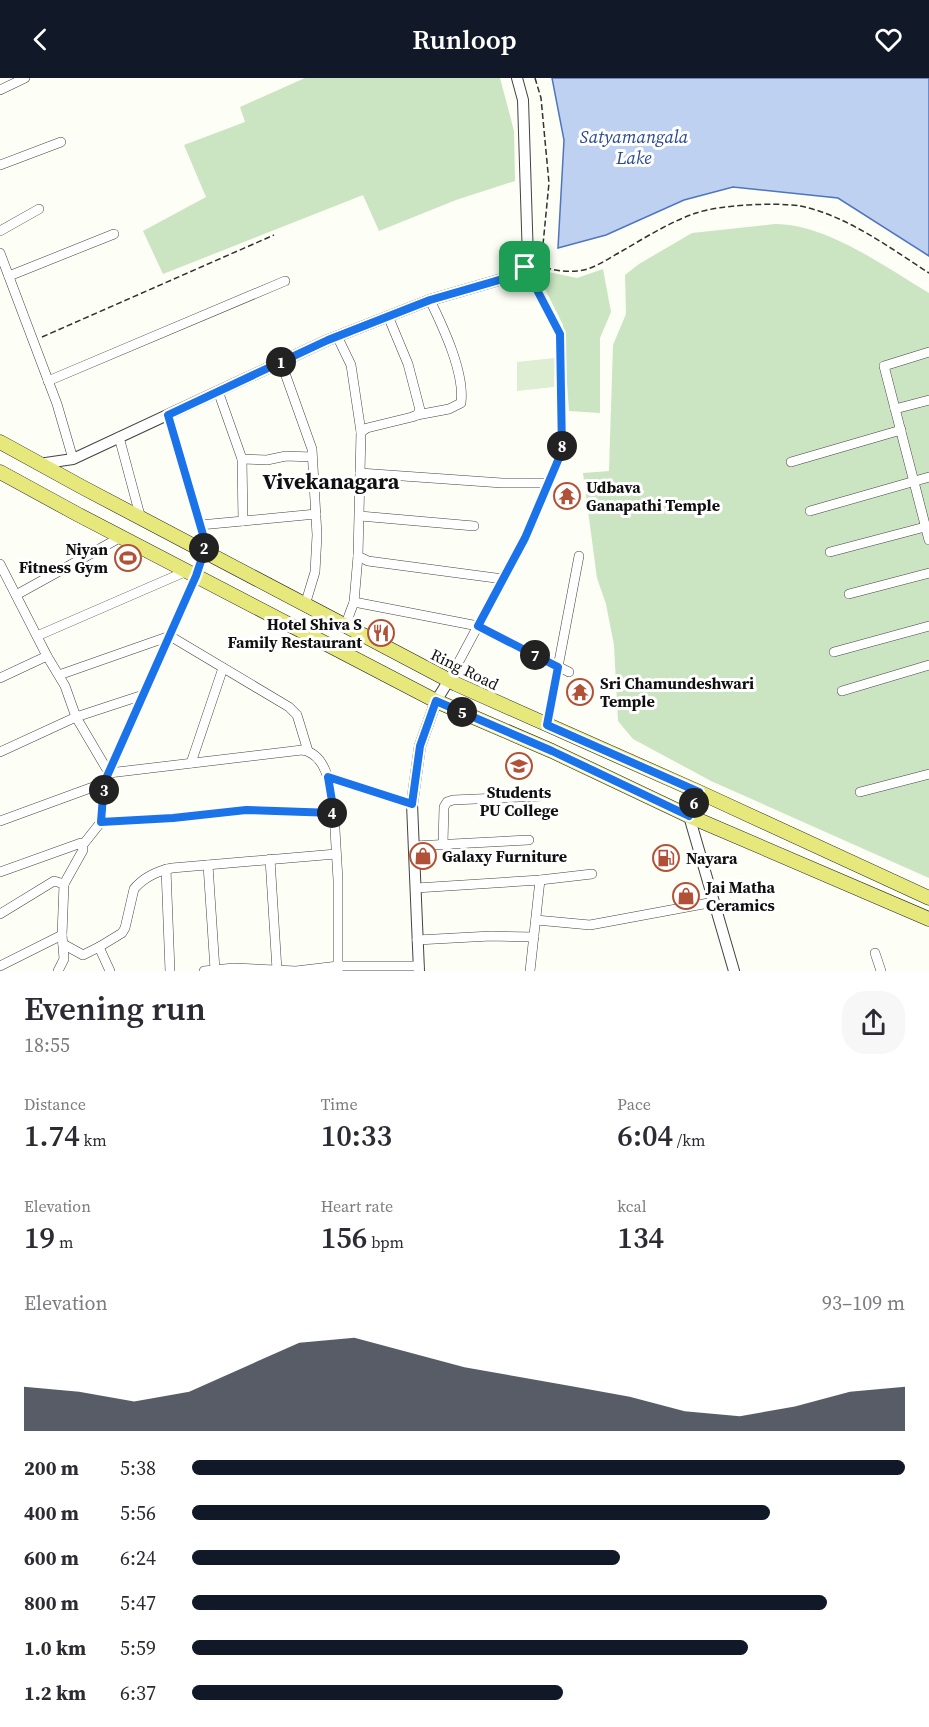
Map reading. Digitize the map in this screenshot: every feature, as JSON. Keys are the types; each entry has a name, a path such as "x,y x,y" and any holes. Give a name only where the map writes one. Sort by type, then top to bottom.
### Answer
{"main road":[{"name":"Ring Road","path":"0,442 141,519 448,680 929,898"},
{"path":"0,472 436,701 552,751 689,816 929,919"},
{"path":"192,574 204,552"},
{"path":"689,816 699,792"}],"street":[{"path":"0,90 25,78"},
{"path":"204,971 419,968 412,804 420,746 436,701 525,538 562,451 560,334 527,264 523,100 517,78"},
{"path":"0,165 61,142"},
{"path":"0,231 39,209"},
{"path":"9,276 114,234"},
{"path":"0,253 57,404 73,459"},
{"path":"39,464 73,459 337,336 430,300 513,276 527,264"},
{"path":"48,381 285,281"},
{"path":"361,432 417,415 449,409 461,403 458,366 430,300"},
{"path":"388,316 408,364 420,410 417,415"},
{"path":"337,336 351,365 361,432 358,556 354,602 345,626"},
{"path":"929,352 884,366 929,540"},
{"path":"281,362 312,449 317,535 315,572 305,605"},
{"path":"218,391 242,459 243,521"},
{"path":"896,410 929,400"},
{"path":"168,415 204,538 204,552"},
{"path":"791,462 901,430"},
{"path":"119,437 141,519"},
{"path":"242,459 312,457"},
{"path":"360,473 502,483 549,483"},
{"path":"810,511 929,477"},
{"path":"200,525 316,514"},
{"path":"360,516 474,526"},
{"path":"830,552 926,527"},
{"path":"16,595 121,537"},
{"path":"358,556 368,561 503,579"},
{"path":"547,725 579,556"},
{"path":"0,564 65,686 76,717 109,773"},
{"path":"849,594 929,573"},
{"path":"37,636 192,574"},
{"path":"58,971 64,959 64,884 83,850 82,846 101,822 104,783 170,636 192,574"},
{"path":"354,602 478,626 569,672"},
{"path":"834,652 929,626"},
{"path":"170,636 289,707 297,715 308,751"},
{"path":"59,675 170,636"},
{"path":"0,678 47,656"},
{"path":"842,691 929,665"},
{"path":"190,763 223,668"},
{"path":"0,752 76,717 144,694"},
{"path":"109,773 302,750 314,755 328,777 334,813 338,968"},
{"path":"860,792 929,774"},
{"path":"328,777 412,804"},
{"path":"0,821 104,783"},
{"path":"442,843 444,807 447,802 541,796"},
{"path":"101,822 173,818 246,810 334,813"},
{"path":"689,816 734,971"},
{"path":"414,846 528,840"},
{"path":"0,872 81,843 82,846"},
{"path":"63,940 83,955 122,933 134,889 138,884 166,869 336,854"},
{"path":"270,859 277,970"},
{"path":"208,865 215,970"},
{"path":"166,869 171,971"},
{"path":"416,888 540,880 592,874"},
{"path":"530,971 540,880"},
{"path":"0,914 54,882 64,884"},
{"path":"536,920 590,926 714,902"},
{"path":"417,940 491,936 534,937"},
{"path":"0,966 63,940"},
{"path":"99,946 110,971"},
{"path":"875,953 881,971"}],"path":[{"path":"535,78 541,98 549,183 541,267"},
{"path":"527,264 555,270 579,271 599,264 670,223 698,212 778,204 800,206 842,222 874,238 929,273"},
{"path":"33,340 274,235"}],"green space":[{"path":"305,78 500,78 514,131 515,181 456,200 379,231 363,195 163,274 143,231 206,197 184,145 245,122 240,107"},
{"path":"775,224 815,231 835,239 929,293 929,878 711,781 633,739 618,721 614,645 606,604 597,578 583,473 609,471 613,345 626,314 625,275 639,264 692,233"},
{"path":"603,269 611,312 600,338 600,413 569,411 563,325 542,283 548,272 577,278"},
{"path":"555,358 554,387 517,391 517,362"}],"water":[{"name":"Satyamangala Lake","path":"552,78 929,78 929,256 838,198 733,187 684,200 606,235 558,248 564,140"}],"place":[{"name":"Udbava Ganapathi Temple","path":"567,496"},
{"name":"Niyan Fitness Gym","path":"128,558"},
{"name":"Hotel Shiva S Family Restaurant","path":"381,633"},
{"name":"Sri Chamundeshwari Temple","path":"580,692"},
{"name":"Students PU College","path":"519,766"},
{"name":"Galaxy Furniture","path":"423,856"},
{"name":"Nayara","path":"666,858"},
{"name":"Jai Matha Ceramics","path":"686,896"}],"district":[{"name":"Vivekanagara","path":"331,481"}],"route":[{"path":"525,267 560,334 562,451 525,538 478,626 558,667 547,725 699,792 689,816 552,751 436,701 420,746 412,804 328,777 334,813 246,810 173,818 101,822 104,783 196,576 204,552 204,538 168,415 328,340 430,300 513,276 525,267"}]}
